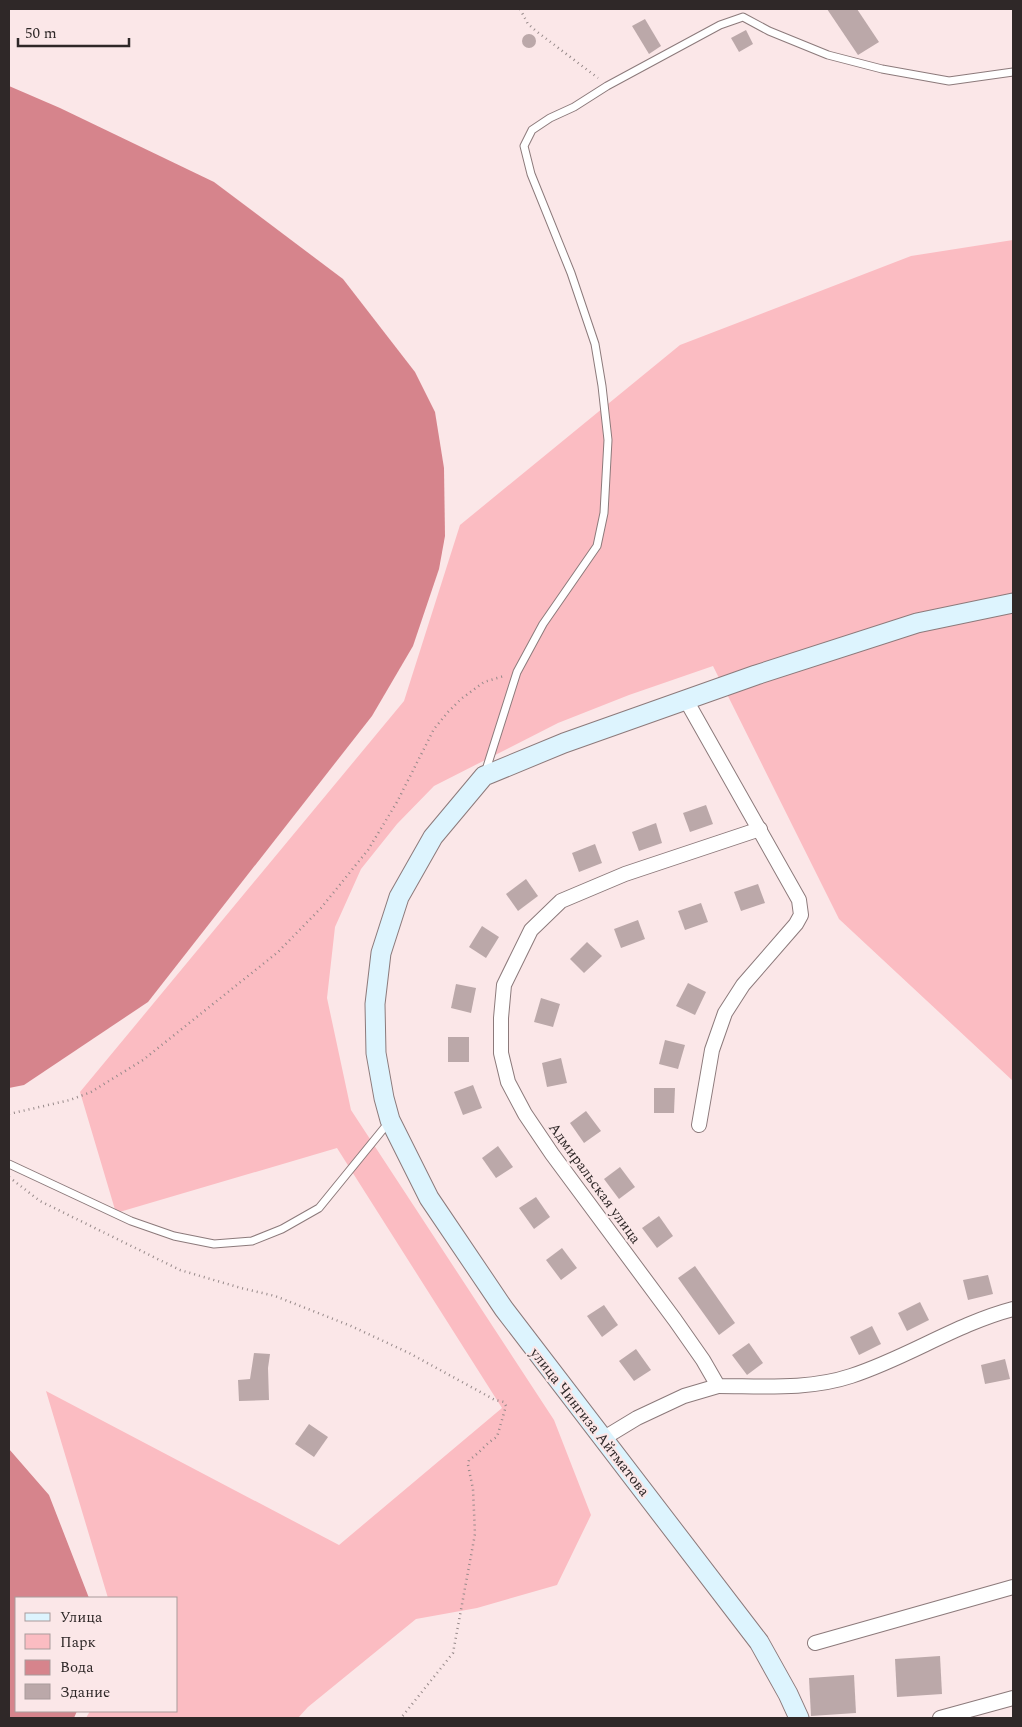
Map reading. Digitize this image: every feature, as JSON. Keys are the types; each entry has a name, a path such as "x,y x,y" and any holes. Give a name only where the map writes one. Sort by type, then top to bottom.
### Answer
{"street":[{"path":"484,776 564,743 917,623 1013,604"},
{"path":"686,700 799,900 801,915 796,924 743,985 725,1013 712,1050 699,1125"},
{"name":"улица Чингиза Айтматова","path":"484,776 433,837 399,897 381,952 375,1004 376,1052 390,1120 434,1206 504,1309 759,1642 799,1718"},
{"name":"Адмиральская улица","path":"718,1386 703,1360 675,1320 552,1154 525,1114 508,1082 501,1053 500,1018 504,985 531,930 561,901 625,874 760,829"},
{"path":"604,1438 637,1418 684,1396 718,1386 819,1384 850,1376 884,1363 964,1326 1013,1309"},
{"path":"815,1642 1013,1586"},
{"path":"940,1718 1013,1698"}],"lane":[{"path":"484,776 517,672 543,624 597,546 604,512 608,440 595,344 571,273 531,174 524,146 532,130 607,86 720,25 742,17 769,31 828,55 882,69 949,81 1013,72"},
{"path":"9,1164 132,1221 174,1236 214,1244 252,1241 282,1229 319,1208 390,1120"}],"path":[{"path":"520,9 528,24 607,86"},
{"path":"9,1114 70,1100 91,1092 143,1060 278,952 321,908 368,850 401,796 434,730 448,712 460,699 484,682 517,672"},
{"path":"9,1177 40,1201 180,1270 275,1296 325,1316 388,1343 495,1400 504,1402 506,1406 497,1437 469,1460 468,1465 473,1489 475,1534 453,1653 401,1718"}],"green space":[{"path":"1013,240 1013,1081 839,919 713,666 629,695 558,723 434,786 397,824 361,869 335,927 327,998 351,1110 554,1420 591,1515 557,1585 477,1608 416,1619 308,1707 298,1718 86,1718 89,1712 178,1712 178,1597 108,1597 46,1391 339,1545 502,1408 337,1148 116,1213 80,1092 404,701 460,525 680,345 911,256"}],"water":[{"path":"9,86 60,108 214,182 343,279 415,372 435,412 444,468 445,536 439,569 413,646 372,716 148,1002 24,1085 9,1088"},
{"path":"9,1449 49,1495 89,1597 15,1597 15,1712 77,1712 74,1718 9,1718"}],"building":[{"path":"827,9 857,9 879,42 858,55"},
{"path":"645,19 661,46 649,54 632,26"},
{"path":"746,30 753,44 739,52 731,38"},
{"path":"529,34 534,36 536,41 534,46 529,48 524,46 522,41 524,36"},
{"path":"706,805 713,824 690,832 683,813"},
{"path":"656,823 662,843 639,851 632,832"},
{"path":"595,844 602,863 579,872 572,853"},
{"path":"526,879 538,896 518,911 506,894"},
{"path":"758,884 765,903 741,911 734,892"},
{"path":"701,903 708,922 685,930 678,911"},
{"path":"638,920 645,939 621,948 614,929"},
{"path":"482,926 499,937 486,958 469,947"},
{"path":"587,942 602,956 584,973 570,959"},
{"path":"688,983 706,992 695,1015 676,1006"},
{"path":"456,984 476,988 471,1013 451,1008"},
{"path":"541,998 560,1004 553,1027 534,1022"},
{"path":"448,1037 469,1037 469,1062 448,1062"},
{"path":"665,1040 685,1045 678,1069 659,1064"},
{"path":"561,1058 567,1083 547,1087 542,1063"},
{"path":"473,1085 482,1108 463,1115 454,1092"},
{"path":"654,1088 675,1088 674,1113 654,1113"},
{"path":"586,1111 601,1131 584,1143 570,1123"},
{"path":"498,1146 513,1167 496,1178 482,1158"},
{"path":"620,1167 635,1187 619,1199 604,1179"},
{"path":"536,1197 550,1217 534,1229 519,1208"},
{"path":"659,1216 673,1236 657,1248 642,1228"},
{"path":"562,1248 577,1268 561,1280 546,1260"},
{"path":"695,1266 735,1323 719,1335 678,1278"},
{"path":"988,1275 993,1294 968,1300 963,1280"},
{"path":"920,1302 929,1320 907,1331 898,1313"},
{"path":"604,1305 618,1325 602,1337 587,1316"},
{"path":"872,1326 881,1344 859,1355 850,1337"},
{"path":"749,1343 763,1363 747,1375 732,1355"},
{"path":"636,1349 651,1370 634,1381 619,1361"},
{"path":"254,1353 270,1354 268,1368 269,1400 239,1401 238,1380 250,1379"},
{"path":"1005,1359 1010,1379 985,1384 981,1365"},
{"path":"309,1424 328,1437 314,1457 295,1444"},
{"path":"940,1656 942,1694 897,1697 895,1659"},
{"path":"854,1675 856,1713 811,1716 809,1678"}]}
